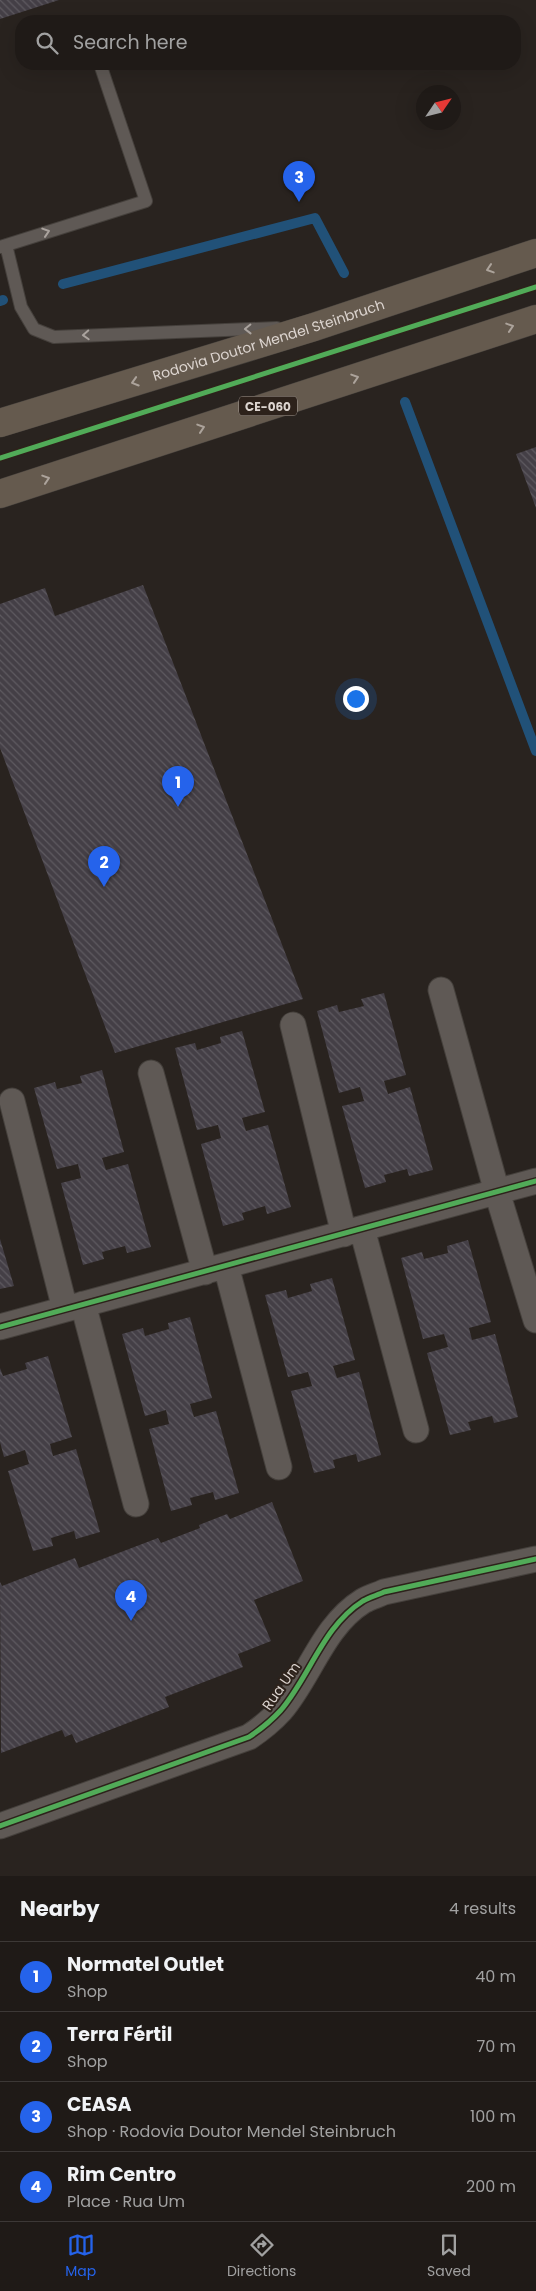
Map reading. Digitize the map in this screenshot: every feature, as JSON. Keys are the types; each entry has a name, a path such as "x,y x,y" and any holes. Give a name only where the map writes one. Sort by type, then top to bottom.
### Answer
{"highway":[{"name":"Rodovia Doutor Mendel Steinbruch","path":"0,423 314,327 536,254"},
{"name":"CE-060","path":"0,494 536,319"}],"street":[{"path":"441,990 536,1320"},
{"path":"293,1025 353,1231 416,1430"},
{"path":"151,1073 279,1467"},
{"path":"12,1102 136,1504"},
{"path":"0,1327 536,1181"},
{"name":"Rua Um","path":"0,1826 249,1737 265,1726 281,1710 294,1692 314,1656 333,1630 363,1601 384,1592 536,1559"}],"lane":[{"path":"102,70 146,201 3,246 21,307 34,329 54,337 314,327"}],"building":[{"path":"0,0 59,0 0,19"},
{"path":"536,447 536,508 516,454"},
{"path":"143,585 303,999 115,1053 0,748 0,604 45,588 55,616"},
{"path":"384,993 406,1075 384,1081 388,1094 410,1087 433,1170 409,1176 407,1169 384,1175 386,1182 365,1188 342,1106 364,1101 360,1087 339,1093 317,1011 337,1005 339,1012 364,1006 361,999"},
{"path":"242,1031 265,1112 242,1118 246,1131 268,1125 291,1207 267,1214 265,1206 242,1213 244,1220 223,1226 201,1144 221,1138 218,1125 197,1130 175,1048 195,1043 197,1050 221,1043 220,1037"},
{"path":"102,1070 124,1152 102,1158 106,1170 128,1164 151,1247 127,1253 125,1246 102,1252 104,1259 83,1265 61,1183 81,1178 78,1164 57,1169 34,1088 55,1082 57,1089 82,1083 80,1076"},
{"path":"0,1239 14,1286 0,1289"},
{"path":"468,1240 491,1322 469,1328 472,1340 495,1334 518,1417 494,1423 492,1416 468,1422 471,1430 450,1435 427,1353 448,1347 444,1334 423,1339 401,1258 422,1252 424,1259 448,1253 447,1246"},
{"path":"332,1278 355,1360 333,1366 337,1378 359,1372 381,1455 358,1462 356,1454 333,1460 335,1468 314,1473 291,1391 312,1386 308,1372 288,1377 265,1295 286,1290 288,1298 312,1291 310,1284"},
{"path":"190,1317 212,1398 190,1404 194,1417 216,1411 239,1493 215,1500 213,1492 190,1498 192,1505 171,1511 149,1429 169,1424 166,1410 145,1416 122,1334 143,1328 145,1336 169,1329 168,1323"},
{"path":"48,1356 72,1437 50,1444 53,1456 76,1449 100,1532 76,1539 74,1531 51,1538 53,1546 33,1551 8,1471 29,1464 25,1450 4,1457 0,1442 0,1368 3,1376 27,1369 25,1363"},
{"path":"272,1502 303,1581 254,1600 271,1641 238,1654 243,1667 165,1697 169,1707 76,1743 72,1734 65,1737 62,1730 1,1753 0,1582 2,1586 75,1558 79,1568 158,1538 161,1543 200,1528 199,1525 227,1514 230,1519"}],"waterway":[{"path":"63,284 315,218 344,273"},
{"path":"405,402 536,751"}],"cycle path":[{"path":"0,458 536,287"},
{"path":"0,1327 536,1181"},
{"path":"0,1826 249,1737 266,1725 281,1710 337,1624 349,1611 363,1601 384,1592 536,1559"}],"place":[{"name":"CEASA","path":"299,202"},
{"name":"Normatel Outlet","path":"178,807"},
{"name":"Terra Fértil","path":"104,887"},
{"name":"Rim Centro","path":"131,1621"}]}
